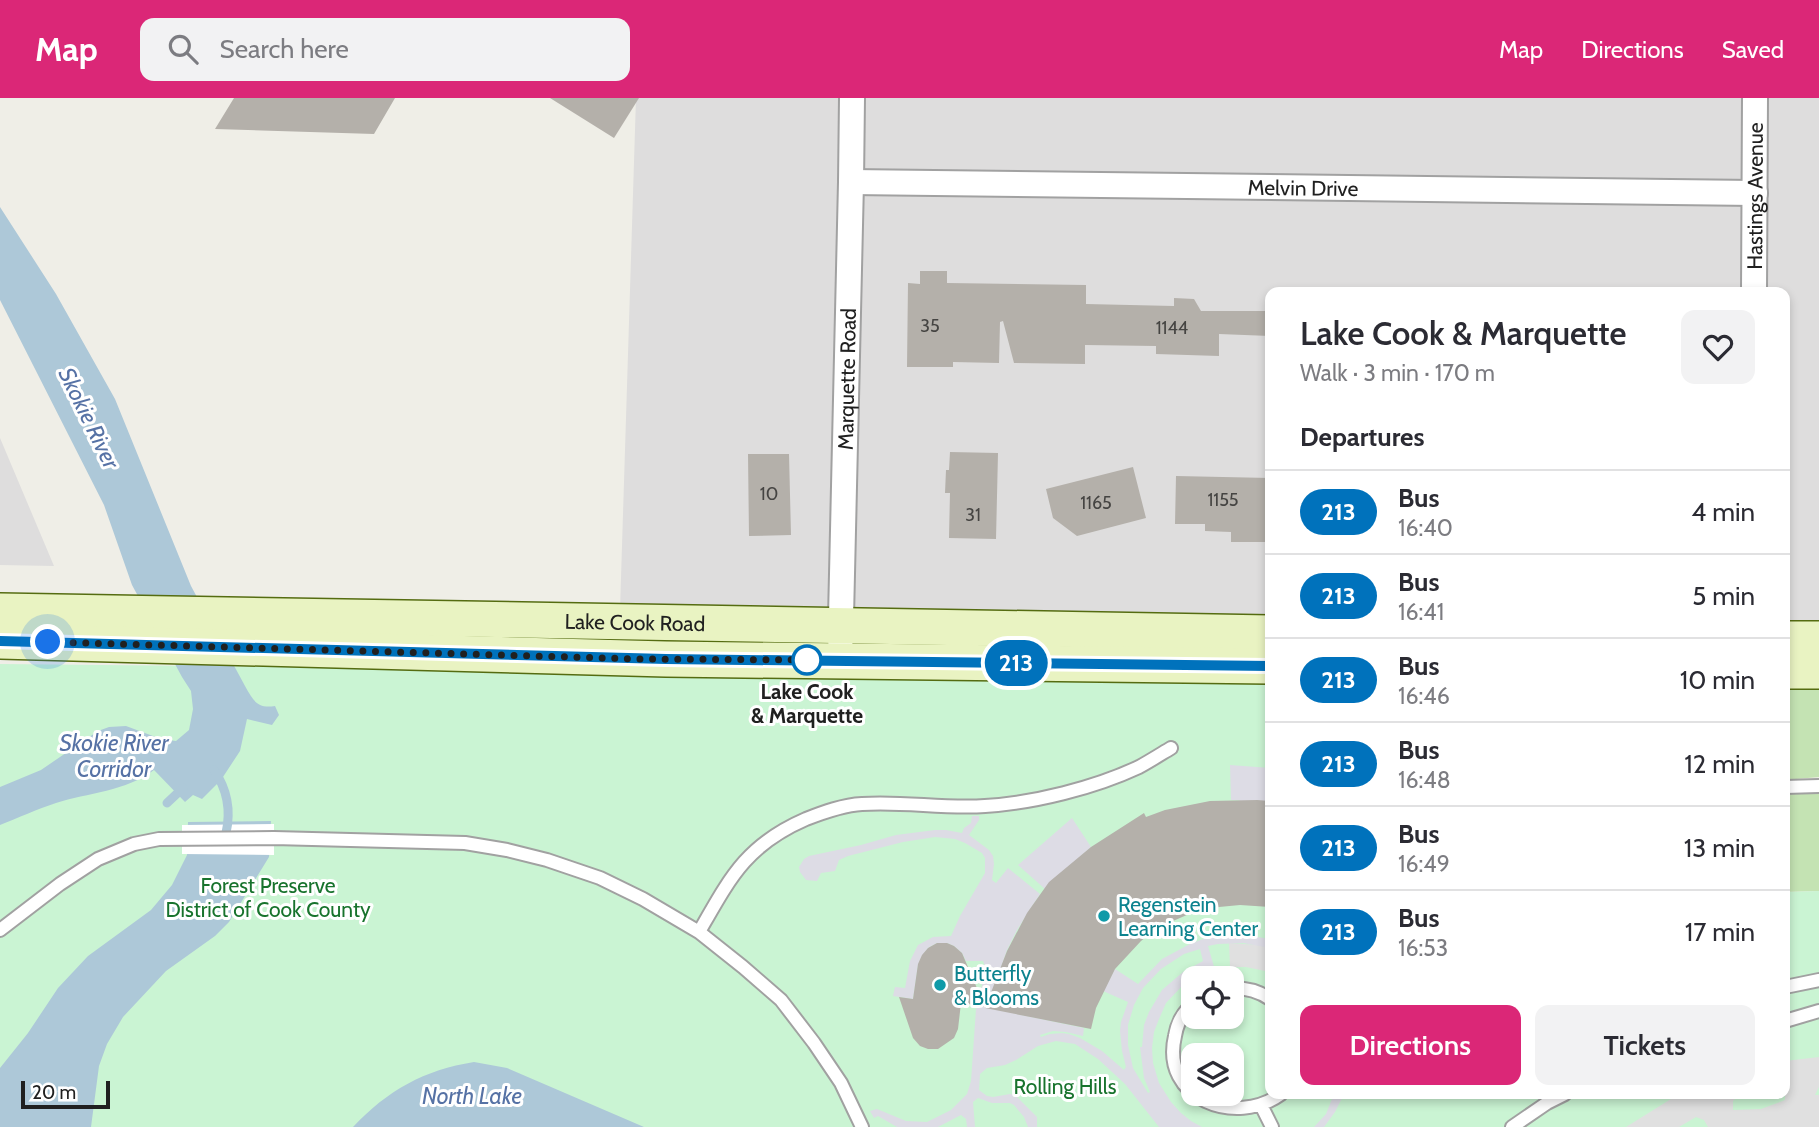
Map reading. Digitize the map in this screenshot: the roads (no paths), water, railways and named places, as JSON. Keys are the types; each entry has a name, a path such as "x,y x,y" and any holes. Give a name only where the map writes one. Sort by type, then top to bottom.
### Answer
{"main road":[{"name":"Lake Cook Road","path":"0,611 94,628 272,650 666,659 1265,666"},
{"name":"Lake Cook Road","path":"0,641 94,628 273,615 1265,633"},
{"path":"1790,639 1819,639"},
{"path":"1790,671 1819,671"}],"street":[{"name":"Marquette Road","path":"840,661 852,98"},
{"name":"Hastings Avenue","path":"1755,98 1755,287"},
{"name":"Melvin Drive","path":"851,182 1755,193"}],"lane":[{"path":"699,932 723,889 754,850 772,836 814,816 837,808 862,804 949,807 1019,802 1073,791 1139,767 1171,748"},
{"path":"1139,767 1154,768"},
{"path":"1790,787 1819,786"},
{"path":"0,929 60,884 99,859 134,844 159,839 274,838 465,843 507,850 600,878 643,899 699,932 781,1000 841,1083 862,1127"},
{"path":"1790,986 1819,980"},
{"path":"1244,988 1265,995"},
{"path":"1790,1020 1819,1011"},
{"path":"1181,1019 1172,1047 1175,1069 1184,1088 1200,1103 1219,1112 1241,1113 1262,1107 1274,1099"},
{"path":"1512,1127 1555,1099"},
{"path":"1262,1107 1272,1127"}],"water":[{"path":"0,207 56,294 115,399 191,586 245,686 256,702 264,706 275,706 279,715 272,725 247,719 240,751 221,780 202,799 193,795 185,802 154,770 132,783 56,803 0,825 0,787 41,770 98,731 109,727 126,726 161,739 176,741 189,730 193,709 191,691 132,585 104,505 0,300"},
{"path":"271,821 269,857 229,922 215,936 166,971 123,1017 107,1044 99,1066 91,1127 0,1127 0,1068 28,1033 58,988 88,956 151,910 172,885 187,855 188,822"},
{"name":"North Lake","path":"474,1062 507,1068 644,1127 353,1127 393,1092 439,1070"}],"waterway":[{"path":"214,770 227,800 226,833"},
{"path":"167,803 183,788"}],"place":[{"name":"Lake Cook & Marquette","path":"807,660"},
{"name":"Regenstein Learning Center","path":"1104,916"},
{"name":"Butterfly & Blooms","path":"940,985"}],"water label":[{"name":"Skokie River","path":"89,418"},
{"name":"Skokie River Corridor","path":"114,756"}],"park label":[{"name":"Forest Preserve District of Cook County","path":"268,897"},
{"name":"Rolling Hills","path":"1065,1086"}]}
